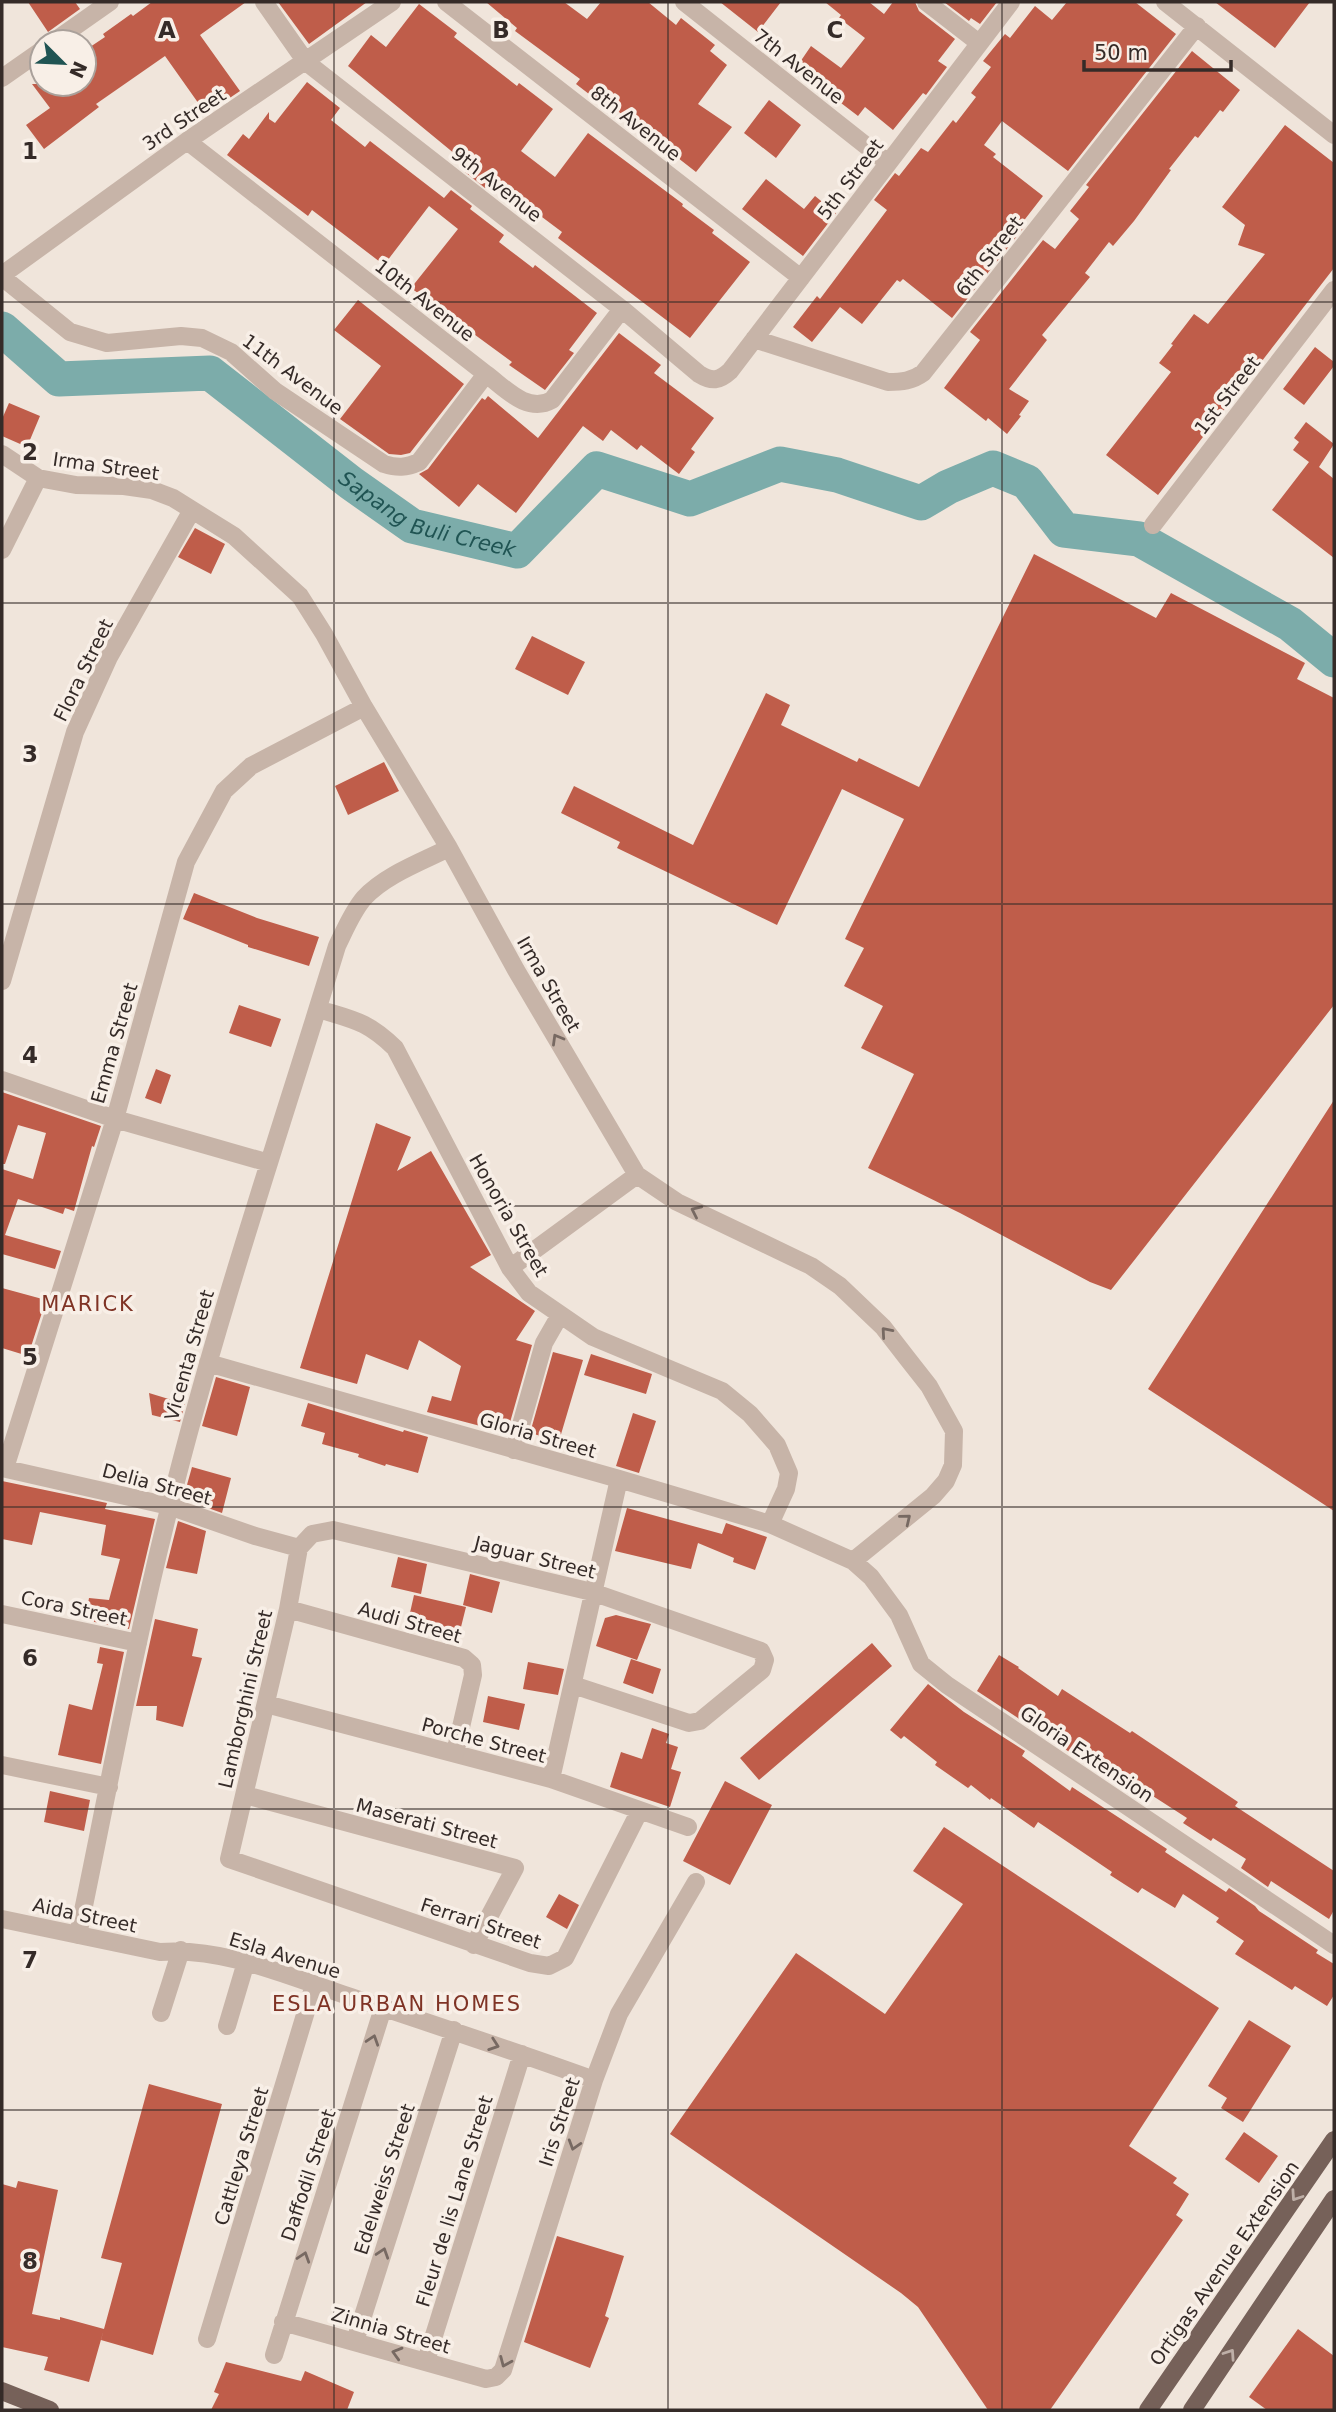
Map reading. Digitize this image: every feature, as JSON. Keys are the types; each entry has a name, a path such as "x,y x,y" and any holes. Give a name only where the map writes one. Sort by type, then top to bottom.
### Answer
{"main road":[{"name":"Ortigas Avenue Extension","path":"1148,2410 1334,2140"},
{"path":"1192,2410 1334,2199"},
{"path":"2,2391 50,2410"}],"street":[{"path":"73,28 110,2"},
{"name":"9th Avenue","path":"264,2 306,62 622,309 699,374 709,380 720,379"},
{"name":"3rd Street","path":"2,276 187,141 392,2"},
{"name":"8th Avenue","path":"446,2 801,278"},
{"name":"7th Avenue","path":"684,2 888,163"},
{"path":"926,2 979,43"},
{"name":"5th Street","path":"720,379 730,371 1011,2"},
{"path":"1165,2 1334,135"},
{"name":"6th Street","path":"754,339 888,382 914,379 923,373 1197,26"},
{"path":"2,78 28,60"},
{"name":"10th Avenue","path":"187,141 528,404 544,404 558,393 622,309"},
{"name":"11th Avenue","path":"2,276 70,332 107,343 181,336 202,338 231,352 275,391 384,464 395,467 408,467 419,462 486,374"},
{"name":"1st Street","path":"1153,525 1334,290"},
{"name":"Irma Street","path":"2,454 38,478 76,485 124,486 152,490 173,498 234,536 300,596 637,1175 677,1202 811,1266 840,1286 883,1327 929,1386 954,1431 953,1465 946,1481 933,1496 853,1562"},
{"path":"2,550 38,478"},
{"name":"Flora Street","path":"2,981 75,732 109,657 192,510"},
{"name":"Emma Street","path":"3,1468 115,1119 186,862 224,791 251,766 364,707"},
{"name":"Vicenta Street","path":"78,1935 169,1506 208,1363 337,946 350,918 364,898 384,881 449,848"},
{"name":"Honoria Street","path":"317,1009 363,1022 395,1048 510,1268 529,1293 593,1337 722,1391 750,1414 777,1445 789,1473 786,1489 770,1524"},
{"path":"2,1080 115,1119 269,1163"},
{"path":"510,1268 637,1175"},
{"path":"514,1450 544,1343 560,1315"},
{"name":"Gloria Street","path":"208,1363 770,1524 853,1562"},
{"name":"Delia Street","path":"3,1468 169,1506 255,1536 299,1548"},
{"path":"551,1779 619,1479"},
{"name":"Jaguar Street","path":"299,1548 312,1534 333,1530 592,1592 761,1651 765,1660 762,1670 700,1721 689,1723 573,1685"},
{"name":"Lamborghini Street","path":"229,1859 267,1704 299,1548"},
{"name":"Gloria Extension","path":"853,1562 871,1577 899,1615 922,1664 947,1685 1334,1945"},
{"name":"Audi Street","path":"288,1609 464,1658 472,1665 473,1675 455,1753"},
{"name":"Cora Street","path":"2,1614 138,1643"},
{"name":"Porche Street","path":"267,1704 551,1779 688,1828"},
{"path":"2,1765 109,1787"},
{"name":"Maserati Street","path":"245,1795 515,1868 474,1945"},
{"name":"Ferrari Street","path":"229,1859 474,1945 530,1963 549,1966 565,1958 639,1812"},
{"name":"Iris Street","path":"486,2379 496,2377 503,2370 594,2080 619,2014 696,1882"},
{"name":"Aida Street","path":"2,1919 160,1952"},
{"path":"161,2013 181,1950"},
{"name":"Esla Avenue","path":"160,1952 181,1950 246,1962 454,2030 594,2080"},
{"path":"227,2026 246,1962"},
{"name":"Cattleya Street","path":"208,2339 314,1984"},
{"name":"Daffodil Street","path":"274,2355 383,2008"},
{"name":"Edelweiss Street","path":"355,2341 454,2030"},
{"name":"Fleur de lis Lane Street","path":"426,2361 522,2054"},
{"name":"Zinnia Street","path":"284,2322 486,2379"}],"building":[{"path":"28,2 75,2 80,9 54,28 45,28"},
{"path":"152,2 246,2 200,35 240,91 206,114 165,56 96,104 99,107 44,149 26,125 50,108 42,98 98,98 98,42 105,37 103,34 131,14 133,16"},
{"path":"278,2 367,2 309,44"},
{"path":"486,2 564,2 587,19 601,2 648,2 676,25 681,18 715,45 710,51 727,65 698,104 732,127 696,172 610,105 607,108 576,84 580,79 515,31 517,28"},
{"path":"720,2 781,2 758,32"},
{"path":"825,2 869,2 884,14 893,2 915,2 919,11 955,39 938,61 947,67 926,95 923,93 893,130 865,107 858,116 824,90 828,86 798,65 811,46 841,68 865,38 839,18 841,15"},
{"path":"944,2 997,2 980,24 971,18 969,21"},
{"path":"1067,2 1135,2 1176,34 1068,171 1002,121 984,145 996,154 993,157 1043,196 1022,223 1025,226 952,318 903,279 900,282 897,280 862,324 840,307 812,342 793,327 817,296 820,299 887,210 874,200 895,173 899,176 921,148 928,152 953,120 956,123 976,97 971,93 991,67 983,61 1005,34 1010,38 1035,6 1052,20"},
{"path":"1215,2 1310,2 1275,48"},
{"path":"419,4 457,33 454,37 517,86 519,83 553,109 521,151 555,177 588,133 683,204 682,206 714,230 712,233 750,262 690,338 558,238 562,232 526,205 522,211 488,185 485,188 465,172 467,169 458,163 461,159 348,66 371,35 386,47"},
{"path":"1192,51 1240,90 1198,138 1195,136 1113,246 1109,242 1085,273 1090,277 1042,335 1047,340 1009,389 1029,401 1007,434 944,388 980,340 970,332 1043,240 1055,249 1079,219 1070,211 1089,187 1086,185"},
{"path":"307,82 340,108 331,120 365,147 370,141 444,198 451,190 472,206 470,209 504,235 499,242 533,268 535,265 597,313 569,350 574,353 545,390 509,365 512,362 411,288 458,229 429,206 384,265 312,210 308,216 227,155 243,134 249,139 269,112 269,119 275,123"},
{"path":"769,100 801,125 776,158 744,133"},
{"path":"1285,125 1334,163 1334,268 1158,495 1106,455 1171,372 1159,363 1194,314 1208,324 1265,254 1238,245 1245,225 1222,207"},
{"path":"766,179 804,209 815,196 836,213 803,256 742,209"},
{"path":"358,300 464,384 410,453 389,454 340,419 381,366 334,330"},
{"path":"619,333 661,365 654,373 714,418 691,449 695,452 679,474 641,445 637,450 611,430 603,441 583,426 516,513 478,484 459,507 419,474 428,469 482,398 485,400 488,396 538,438"},
{"path":"1315,347 1334,362 1334,366 1304,405 1283,389"},
{"path":"9,403 40,416 27,447 2,436 2,419"},
{"path":"1306,422 1334,444 1319,467 1334,479 1334,558 1272,510 1309,462 1293,450 1299,442 1294,438"},
{"path":"195,528 225,544 211,574 178,557"},
{"path":"1034,554 1156,618 1171,593 1305,663 1297,679 1334,698 1334,1005 1111,1290 1090,1282 868,1168 914,1074 861,1048 883,1006 844,986 864,948 845,939 904,819 842,789 777,925 617,848 620,842 561,813 574,786 693,845 766,693 790,705 781,725 857,762 859,758 919,787"},
{"path":"532,636 585,662 568,695 515,669"},
{"path":"384,762 399,791 348,815 335,786"},
{"path":"194,893 257,918 319,937 309,966 248,947 183,919"},
{"path":"239,1005 281,1019 271,1047 229,1033"},
{"path":"156,1069 171,1075 161,1104 145,1098"},
{"path":"2,1092 101,1126 94,1147 92,1146 74,1211 65,1208 63,1214 18,1199 5,1235 61,1251 55,1269 2,1254 2,1169 33,1179 46,1133 18,1125 5,1164 2,1164"},
{"path":"1334,1100 1334,1511 1148,1389"},
{"path":"376,1123 411,1137 397,1171 431,1151 491,1255 470,1267 535,1311 516,1340 532,1345 507,1433 427,1412 432,1396 451,1401 461,1366 419,1340 408,1370 366,1354 357,1384 300,1368"},
{"path":"2,1288 46,1300 28,1356 2,1348"},
{"path":"553,1352 583,1360 559,1441 530,1433"},
{"path":"591,1354 652,1374 646,1394 584,1375"},
{"path":"216,1377 250,1387 237,1436 202,1426"},
{"path":"149,1393 185,1404 180,1422 152,1415"},
{"path":"308,1403 428,1437 418,1473 386,1464 385,1466 358,1457 359,1454 322,1444 325,1433 301,1426"},
{"path":"633,1413 656,1421 639,1473 616,1466"},
{"path":"192,1467 231,1478 222,1513 183,1499"},
{"path":"2,1481 107,1503 105,1509 155,1519 129,1629 85,1620 89,1598 109,1600 120,1559 101,1555 106,1525 40,1512 32,1545 2,1539"},
{"path":"627,1508 722,1534 726,1523 767,1537 755,1570 733,1562 734,1558 698,1543 691,1569 615,1551"},
{"path":"178,1521 206,1531 197,1574 166,1568"},
{"path":"398,1557 427,1564 421,1594 391,1587"},
{"path":"470,1574 500,1582 492,1613 463,1605"},
{"path":"414,1595 466,1607 457,1643 431,1637 432,1633 407,1626"},
{"path":"616,1615 651,1624 637,1660 596,1646 605,1618"},
{"path":"155,1619 198,1629 192,1656 202,1658 183,1727 156,1720 157,1706 136,1706"},
{"path":"872,1643 892,1666 759,1780 740,1758"},
{"path":"100,1647 124,1652 101,1764 58,1755 69,1704 92,1710 103,1664 97,1663"},
{"path":"999,1655 1058,1696 1062,1689 1130,1733 1132,1731 1238,1802 1235,1806 1334,1871 1334,1910 1329,1919 1271,1881 1268,1887 1241,1868 1246,1859 1183,1823 1187,1818 1090,1757 1086,1763 977,1691"},
{"path":"631,1659 661,1669 653,1694 623,1683"},
{"path":"528,1662 564,1669 558,1695 523,1689"},
{"path":"928,1684 964,1712 1025,1751 1022,1756 1070,1791 1072,1787 1167,1849 1165,1852 1226,1892 1229,1888 1318,1950 1316,1953 1334,1964 1334,1995 1327,2006 1295,1986 1292,1990 1235,1954 1244,1941 1216,1922 1219,1918 1183,1894 1175,1908 1142,1888 1138,1893 1038,1822 1034,1828 971,1785 968,1788 935,1765 937,1762 904,1736 901,1739 890,1730"},
{"path":"488,1696 525,1704 519,1730 483,1722"},
{"path":"652,1728 669,1734 666,1743 678,1747 671,1769 681,1772 670,1807 610,1787 621,1752 642,1759"},
{"path":"725,1781 772,1805 730,1885 683,1861"},
{"path":"50,1791 90,1800 84,1831 44,1822"},
{"path":"944,1827 1219,2008 1129,2146 1177,2178 1173,2183 1189,2194 1176,2215 1183,2220 1050,2410 988,2410 918,2307 670,2134 796,1953 885,2014 963,1904 913,1871"},
{"path":"559,1894 579,1905 567,1929 546,1917"},
{"path":"1249,2020 1291,2046 1243,2122 1221,2108 1227,2098 1208,2086"},
{"path":"149,2084 222,2104 153,2355 101,2340 122,2263 101,2258"},
{"path":"1244,2132 1278,2156 1259,2183 1225,2159"},
{"path":"18,2181 58,2190 32,2314 60,2320 60,2317 104,2329 89,2382 44,2370 48,2357 2,2347 2,2184 16,2188"},
{"path":"557,2236 624,2256 605,2316 609,2318 590,2368 524,2342"},
{"path":"1298,2329 1334,2356 1334,2410 1267,2410 1249,2397"},
{"path":"226,2362 301,2381 305,2371 354,2392 347,2410 211,2410 219,2394 214,2392"}],"waterway":[{"name":"Sapang Buli Creek","path":"2,329 59,379 210,373 351,483 412,526 517,551 597,469 690,499 780,464 837,475 921,503 948,487 993,468 1027,482 1064,530 1139,539 1290,624 1334,660"}],"district":[{"name":"MARICK","path":"88,1304"},
{"name":"ESLA URBAN HOMES","path":"397,2004"}]}
